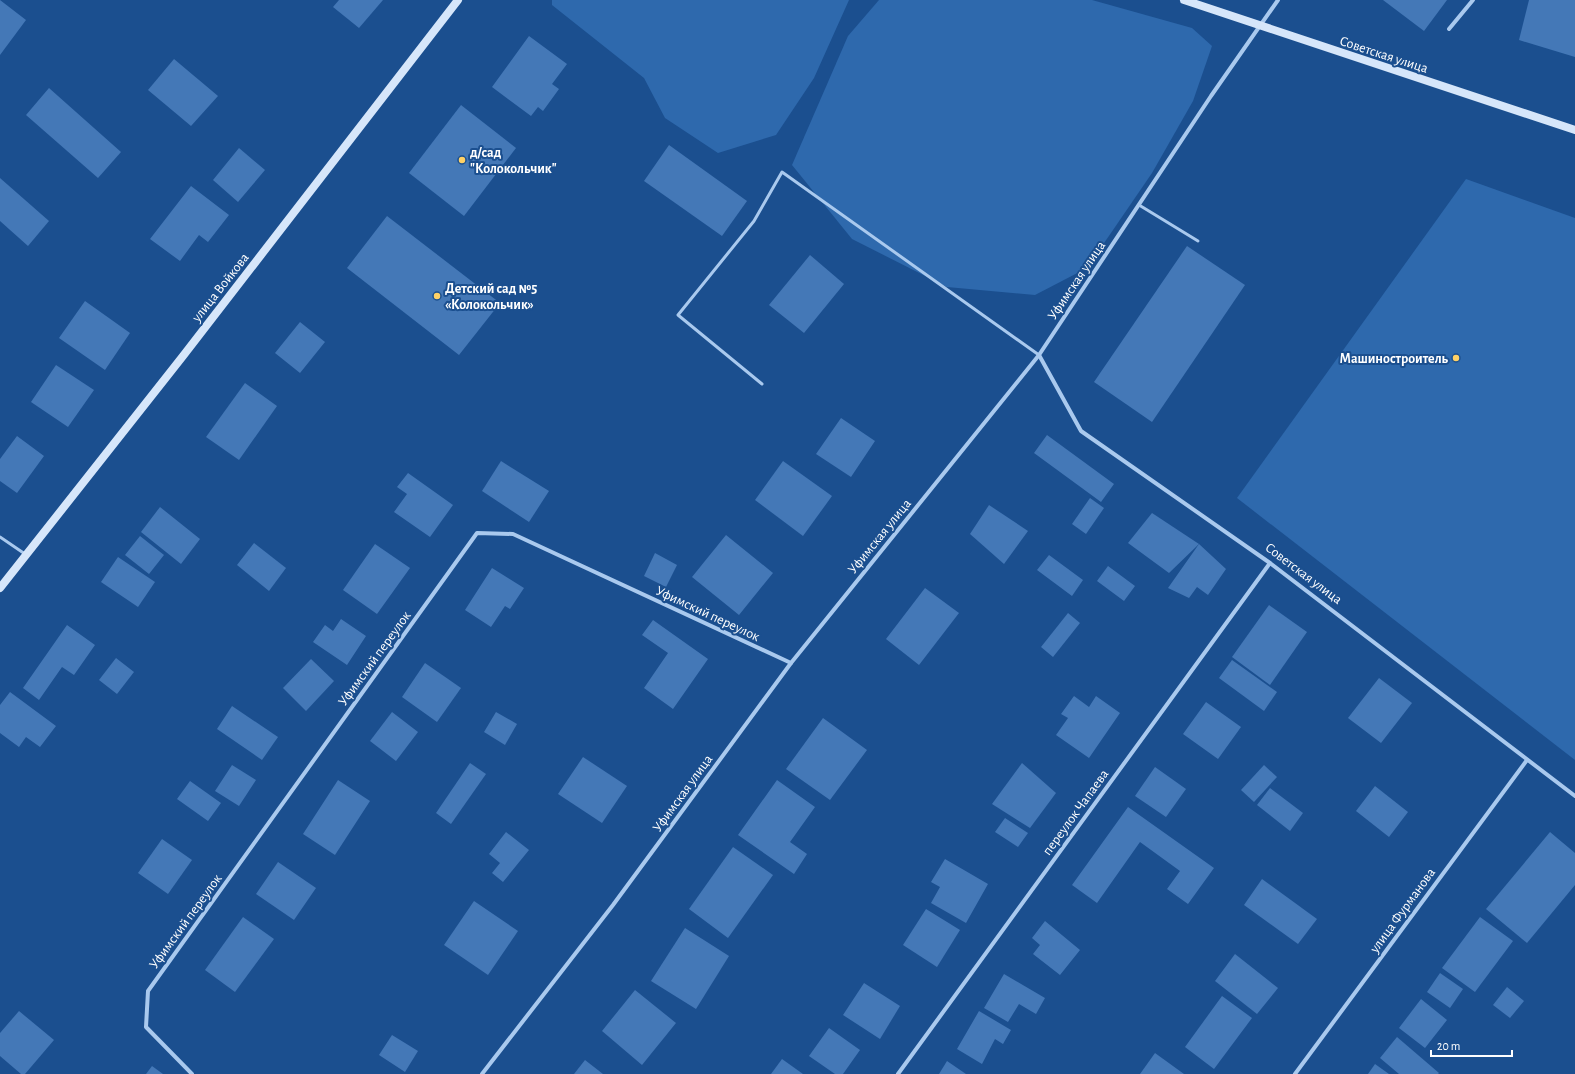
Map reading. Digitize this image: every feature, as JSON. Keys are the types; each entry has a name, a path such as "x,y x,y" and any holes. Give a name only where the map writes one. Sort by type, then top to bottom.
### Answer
{"main road":[{"name":"улица Войкова","path":"0,588 25,554 183,356 458,0"},
{"name":"Советская улица","path":"1184,0 1575,130"}],"street":[{"name":"Уфимская улица","path":"482,1074 613,905 791,663 1039,355 1259,26 1278,0"},
{"path":"1449,29 1473,0"},
{"name":"Советская улица","path":"1039,355 1081,431 1270,563 1575,796"},
{"name":"Уфимский переулок","path":"192,1074 146,1027 148,991 477,533 513,534 791,663"},
{"name":"переулок Чапаева","path":"898,1074 1270,563"},
{"name":"улица Фурманова","path":"1295,1074 1527,760"}],"lane":[{"path":"762,384 678,315 754,221 782,172 1039,355"},
{"path":"1139,205 1198,241"},
{"path":"0,537 25,554"}],"shaded area":[{"path":"552,0 849,0 814,78 776,135 718,153 665,118 644,78 552,5"},
{"path":"879,0 1092,0 1192,28 1212,46 1193,101 1152,173 1087,268 1035,295 947,287 852,239 792,165 848,36"},
{"name":"Машиностроитель","path":"1466,179 1575,218 1575,760 1237,498"}],"building":[{"path":"0,0 26,20 0,55"},
{"path":"339,0 383,0 359,28 333,7"},
{"path":"1383,0 1447,0 1424,31"},
{"path":"1529,0 1575,0 1575,57 1519,40"},
{"path":"529,36 567,64 552,84 559,89 543,111 538,107 531,116 492,87"},
{"path":"174,59 218,96 191,126 148,90"},
{"path":"49,88 121,152 98,178 26,115"},
{"path":"461,105 516,148 464,216 409,173"},
{"path":"669,145 747,201 722,236 644,181"},
{"path":"239,148 265,170 238,202 213,180"},
{"path":"0,178 49,221 28,246 0,221"},
{"path":"191,186 229,215 208,242 199,235 180,261 150,239"},
{"path":"387,216 500,303 459,355 347,268"},
{"path":"1187,246 1245,285 1152,422 1094,382"},
{"path":"810,255 844,284 804,333 769,305"},
{"path":"85,301 130,333 105,370 59,338"},
{"path":"300,322 325,342 300,373 275,353"},
{"path":"56,365 94,390 68,427 31,402"},
{"path":"245,383 277,406 239,460 206,437"},
{"path":"841,418 875,441 851,477 816,454"},
{"path":"1047,435 1114,484 1101,502 1034,453"},
{"path":"17,436 44,456 17,493 0,481 0,459"},
{"path":"501,461 549,491 529,522 482,491"},
{"path":"783,461 832,496 803,536 755,500"},
{"path":"408,473 453,505 430,537 394,512 407,494 397,487"},
{"path":"1090,498 1104,508 1086,534 1072,524"},
{"path":"989,505 1028,531 1004,564 970,534"},
{"path":"160,507 200,539 181,564 141,532"},
{"path":"1152,513 1199,544 1169,573 1128,543"},
{"path":"726,535 773,573 739,615 692,577"},
{"path":"140,536 164,555 149,574 125,555"},
{"path":"254,543 286,568 269,591 237,565"},
{"path":"375,544 410,568 377,614 343,590"},
{"path":"1199,544 1226,569 1208,595 1197,587 1189,598 1168,588"},
{"path":"655,553 677,565 666,587 644,576"},
{"path":"1049,555 1083,580 1072,596 1037,570"},
{"path":"118,557 155,582 138,607 101,582"},
{"path":"1108,566 1135,586 1124,601 1097,581"},
{"path":"492,568 524,588 510,609 505,606 491,627 465,610"},
{"path":"925,588 959,613 919,665 886,639"},
{"path":"1269,605 1307,632 1270,685 1232,657"},
{"path":"1068,613 1080,623 1053,657 1041,647"},
{"path":"341,619 366,636 347,665 313,642 325,625 333,631"},
{"path":"653,620 708,659 673,709 644,688 668,653 642,635"},
{"path":"67,625 95,645 74,675 62,667 39,700 23,688"},
{"path":"116,658 134,672 117,694 99,680"},
{"path":"311,659 334,681 306,711 283,688"},
{"path":"1232,660 1277,692 1264,711 1219,678"},
{"path":"425,663 461,688 437,722 402,697"},
{"path":"1379,678 1412,703 1381,743 1348,718"},
{"path":"10,692 56,726 40,747 26,737 19,747 0,733 0,705"},
{"path":"1074,696 1089,707 1096,696 1120,713 1089,758 1056,735 1068,718 1061,714"},
{"path":"1206,702 1241,727 1218,759 1183,734"},
{"path":"232,706 278,737 262,760 217,729"},
{"path":"392,712 418,732 396,761 370,741"},
{"path":"496,712 517,724 505,745 484,732"},
{"path":"823,718 867,750 830,800 786,769"},
{"path":"583,757 627,786 602,823 558,794"},
{"path":"470,763 486,774 451,824 436,813"},
{"path":"1022,763 1056,793 1030,828 992,804"},
{"path":"232,765 256,780 239,806 215,791"},
{"path":"1264,765 1277,777 1254,802 1241,790"},
{"path":"1155,767 1186,789 1166,817 1135,796"},
{"path":"338,780 370,801 335,855 303,834"},
{"path":"777,780 815,807 790,842 807,854 794,874 738,835"},
{"path":"190,781 221,803 208,821 177,799"},
{"path":"1375,786 1408,812 1389,837 1356,811"},
{"path":"1270,788 1303,813 1290,831 1257,805"},
{"path":"1128,807 1214,868 1188,904 1167,889 1180,871 1140,842 1097,903 1072,885"},
{"path":"1005,818 1028,833 1018,847 995,832"},
{"path":"506,832 529,850 503,882 492,873 500,863 489,854"},
{"path":"1550,832 1575,853 1575,885 1527,943 1486,909"},
{"path":"162,839 192,860 168,894 138,873"},
{"path":"733,847 773,875 728,938 689,909"},
{"path":"945,859 988,884 966,923 931,903 940,887 931,882"},
{"path":"278,862 316,888 294,920 256,894"},
{"path":"1262,879 1317,919 1298,944 1244,905"},
{"path":"474,901 518,931 488,975 444,945"},
{"path":"926,909 960,930 937,967 903,945"},
{"path":"243,917 274,939 235,992 205,970"},
{"path":"1480,917 1513,941 1475,992 1442,968"},
{"path":"1045,921 1080,950 1060,975 1033,954 1040,945 1032,938"},
{"path":"685,928 729,956 696,1009 651,981"},
{"path":"1235,954 1278,988 1257,1014 1215,981"},
{"path":"1440,973 1463,989 1450,1008 1427,992"},
{"path":"1004,974 1045,998 1036,1014 1019,1004 1008,1022 984,1008"},
{"path":"864,983 900,1006 880,1039 843,1015"},
{"path":"1507,987 1524,1001 1510,1018 1493,1005"},
{"path":"635,990 676,1023 642,1065 602,1031"},
{"path":"1222,996 1252,1018 1214,1069 1185,1047"},
{"path":"1421,999 1447,1020 1425,1048 1399,1028"},
{"path":"19,1011 54,1040 25,1074 21,1074 0,1056 0,1033"},
{"path":"979,1011 1011,1030 1003,1044 995,1039 982,1064 957,1049"},
{"path":"829,1028 860,1050 843,1074 835,1074 809,1056"},
{"path":"392,1035 418,1051 405,1072 379,1055"},
{"path":"1397,1037 1439,1073 1399,1074 1380,1058"},
{"path":"1155,1053 1184,1074 1140,1074"},
{"path":"782,1059 803,1074 771,1074"},
{"path":"585,1060 603,1074 574,1074"},
{"path":"947,1061 966,1074 939,1074"},
{"path":"1375,1064 1389,1074 1368,1074"},
{"path":"152,1066 163,1074 146,1074"}],"place":[{"name":"д/сад \"Колокольчик\"","path":"462,160"},
{"name":"Детский сад №5 «Колокольчик»","path":"437,296"},
{"name":"Машиностроитель","path":"1456,358"}]}
